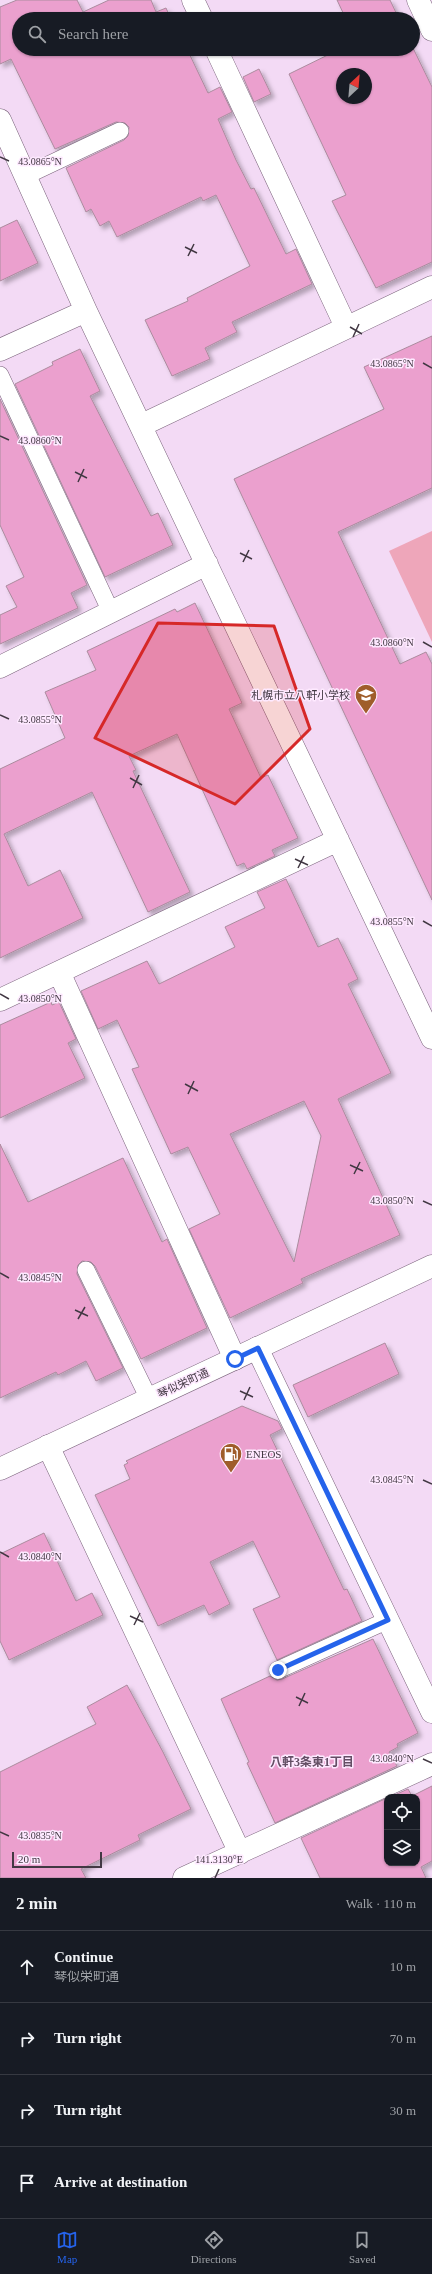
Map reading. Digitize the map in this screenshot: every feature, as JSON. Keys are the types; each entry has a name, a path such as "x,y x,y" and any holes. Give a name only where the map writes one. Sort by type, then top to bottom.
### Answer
{"street":[{"path":"193,0 199,12"},
{"path":"418,0 432,30"},
{"path":"219,56 346,327"},
{"path":"0,120 86,311 142,425 432,1038"},
{"path":"142,425 432,287"},
{"path":"0,350 86,311"},
{"path":"0,667 208,564"},
{"path":"0,1000 338,840"},
{"path":"59,972 235,1359"},
{"name":"琴似栄町通","path":"0,1469 432,1266"},
{"path":"258,1348 432,1712"},
{"path":"48,1446 240,1852"},
{"path":"184,1878 432,1764"}],"lane":[{"path":"25,176 120,131"},
{"path":"0,375 111,612"},
{"path":"86,1270 149,1399"},
{"path":"278,1670 388,1620"}],"highlighted area":[{"path":"158,623 274,626 310,729 235,804 95,738"}],"shaded area":[{"path":"432,531 432,642 389,551"}],"building":[{"path":"17,0 77,0 83,12 12,12 12,56 190,56 208,93 220,87 232,112 218,119 236,160 251,189 254,188 286,254 296,249 312,284 232,322 237,332 205,348 210,359 172,376 145,320 188,301 187,298 250,266 216,195 203,201 201,197 117,237 109,221 100,226 91,209 86,212 66,168 124,140 128,136 129,127 125,123 116,122 55,149 11,59 0,64 0,7"},
{"path":"109,0 151,0 156,12 83,12"},
{"path":"337,0 390,0 396,12 343,12"},
{"path":"166,8 168,12 156,12"},
{"path":"326,56 417,56 432,87 432,262 376,288 332,201 346,195 289,74"},
{"path":"259,69 271,94 254,102 243,77"},
{"path":"17,220 38,263 0,281 0,228"},
{"path":"432,336 432,488 338,532 400,664 426,652 432,664 432,900 234,479 384,409 364,367"},
{"path":"80,349 100,391 90,396 151,516 158,513 173,545 105,577 15,384 53,365 52,362"},
{"path":"0,399 87,585 71,593 78,608 0,644 0,615 17,607 6,586 24,577 0,525"},
{"path":"195,603 242,703 229,709 261,778 268,775 298,838 272,850 275,856 247,869 244,863 237,866 177,734 129,756 136,770 133,771 190,892 148,912 92,792 4,834 28,886 60,870 83,918 0,958 0,769 65,738 45,692 96,670 87,651 175,609 177,612"},
{"path":"286,879 318,947 338,938 358,979 348,984 391,1073 338,1099 400,1235 301,1279 303,1283 230,1318 189,1229 220,1214 188,1147 171,1154 132,1069 139,1067 117,1020 98,1029 81,991 147,961 159,984 235,947 225,927 265,908 257,892","holes":["304,1101 321,1136 294,1262 230,1134"]},
{"path":"51,1002 52,1005 59,1002 76,1039 68,1043 85,1078 0,1118 0,1025"},
{"path":"0,1144 28,1202 123,1158 162,1242 167,1239 207,1328 141,1359 95,1266 91,1262 82,1261 78,1265 77,1274 123,1368 96,1381 86,1361 58,1375 56,1372 0,1398"},
{"path":"385,1343 399,1374 308,1417 293,1385"},
{"path":"242,1406 278,1421 282,1429 270,1435 344,1590 347,1589 362,1621 277,1660 253,1609 280,1597 253,1541 210,1562 230,1604 209,1615 204,1605 158,1626 95,1495 130,1479 124,1465 128,1463 126,1461"},
{"path":"44,1533 76,1601 92,1593 103,1615 9,1660 0,1641 0,1554"},
{"path":"373,1639 418,1733 397,1744 398,1747 389,1752 397,1766 275,1823 247,1763 249,1762 221,1699 270,1676 277,1680 282,1679"},
{"path":"127,1685 163,1752 191,1809 138,1835 140,1840 81,1869 86,1878 0,1878 0,1772 96,1724 87,1707"},
{"path":"432,1786 432,1861 421,1867 426,1878 320,1878 301,1838 384,1799 384,1866 420,1866 420,1794 416,1794"},
{"path":"408,1789 411,1794 397,1794"}],"place":[{"name":"札幌市立八軒小学校","path":"366,714"},
{"name":"ENEOS","path":"231,1474"}],"district":[{"name":"八軒3条東1丁目","path":"312,1762"}],"route":[{"path":"235,1359 258,1348 388,1620 278,1670"}]}
